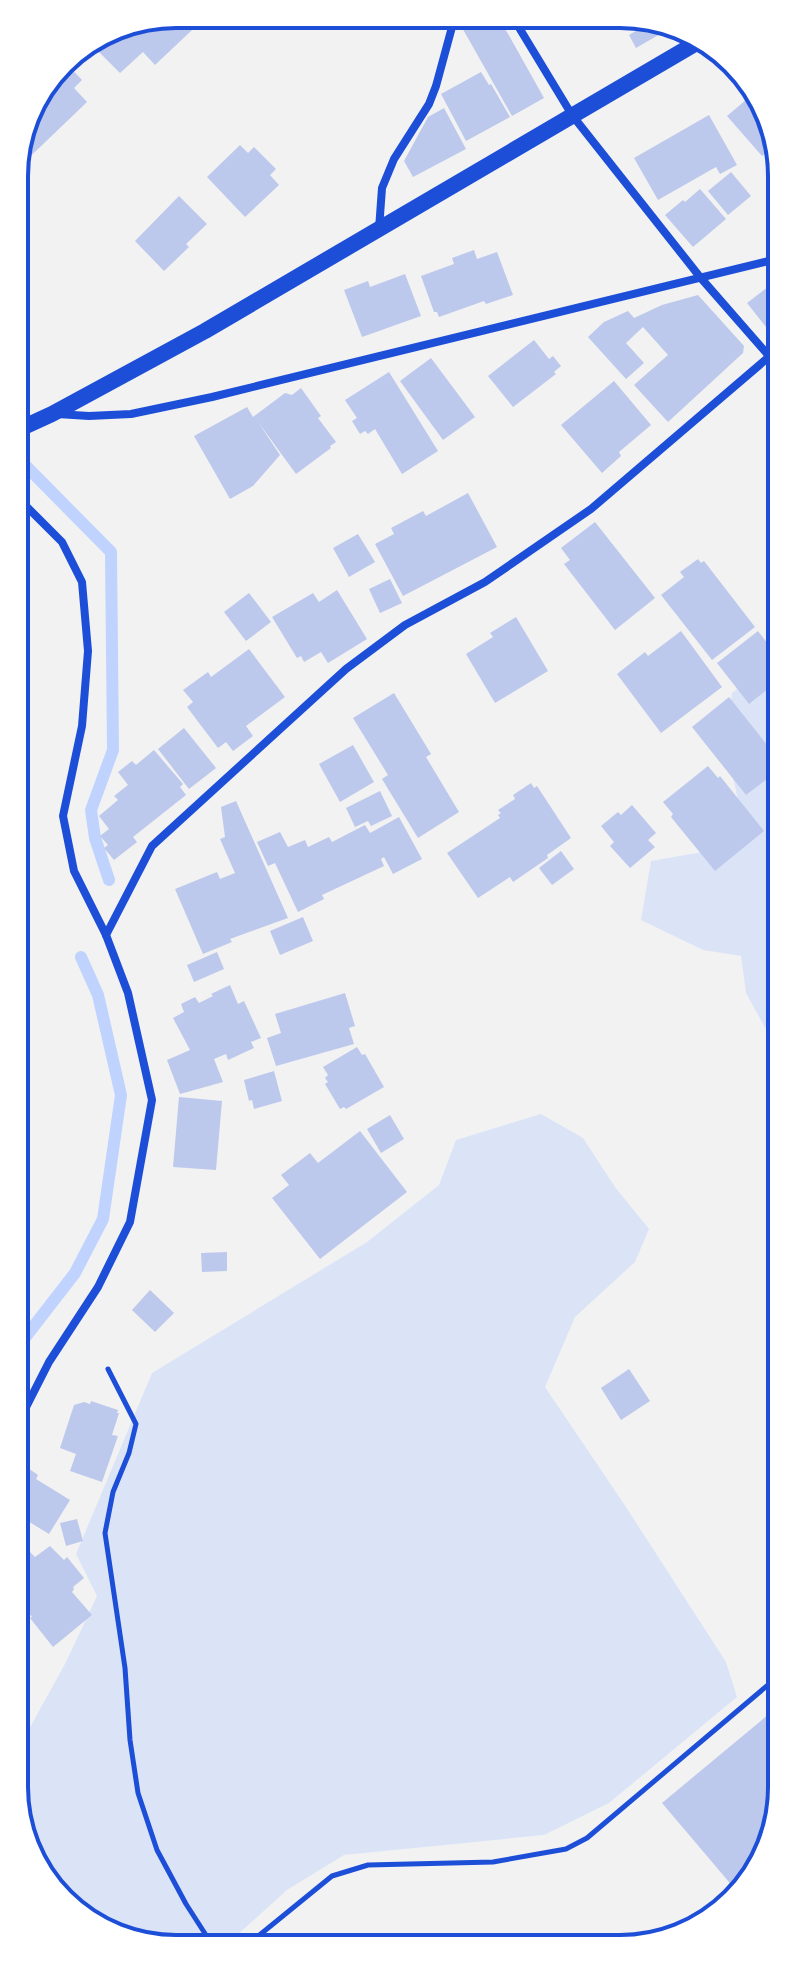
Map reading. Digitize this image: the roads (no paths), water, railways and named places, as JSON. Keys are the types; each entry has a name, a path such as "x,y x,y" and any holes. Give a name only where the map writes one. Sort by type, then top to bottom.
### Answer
{"main road":[{"path":"28,425 205,331 691,46"}],"street":[{"path":"379,229 382,188 394,159 429,104 452,28"},
{"path":"519,28 572,115 700,277 768,348"},
{"path":"52,414 131,414 212,397 768,261"},
{"path":"106,935 152,846 346,669 405,625 485,582 591,509 768,357"},
{"path":"28,508 62,542 82,582 88,651 82,726 63,816 74,871 106,935 128,993 152,1100 130,1222 98,1287 49,1362 28,1403"}],"waterway":[{"path":"28,468 111,552 113,750 91,810 95,838 109,880"},
{"path":"28,1334 75,1273 103,1219 121,1095 98,995 81,957"}]}
